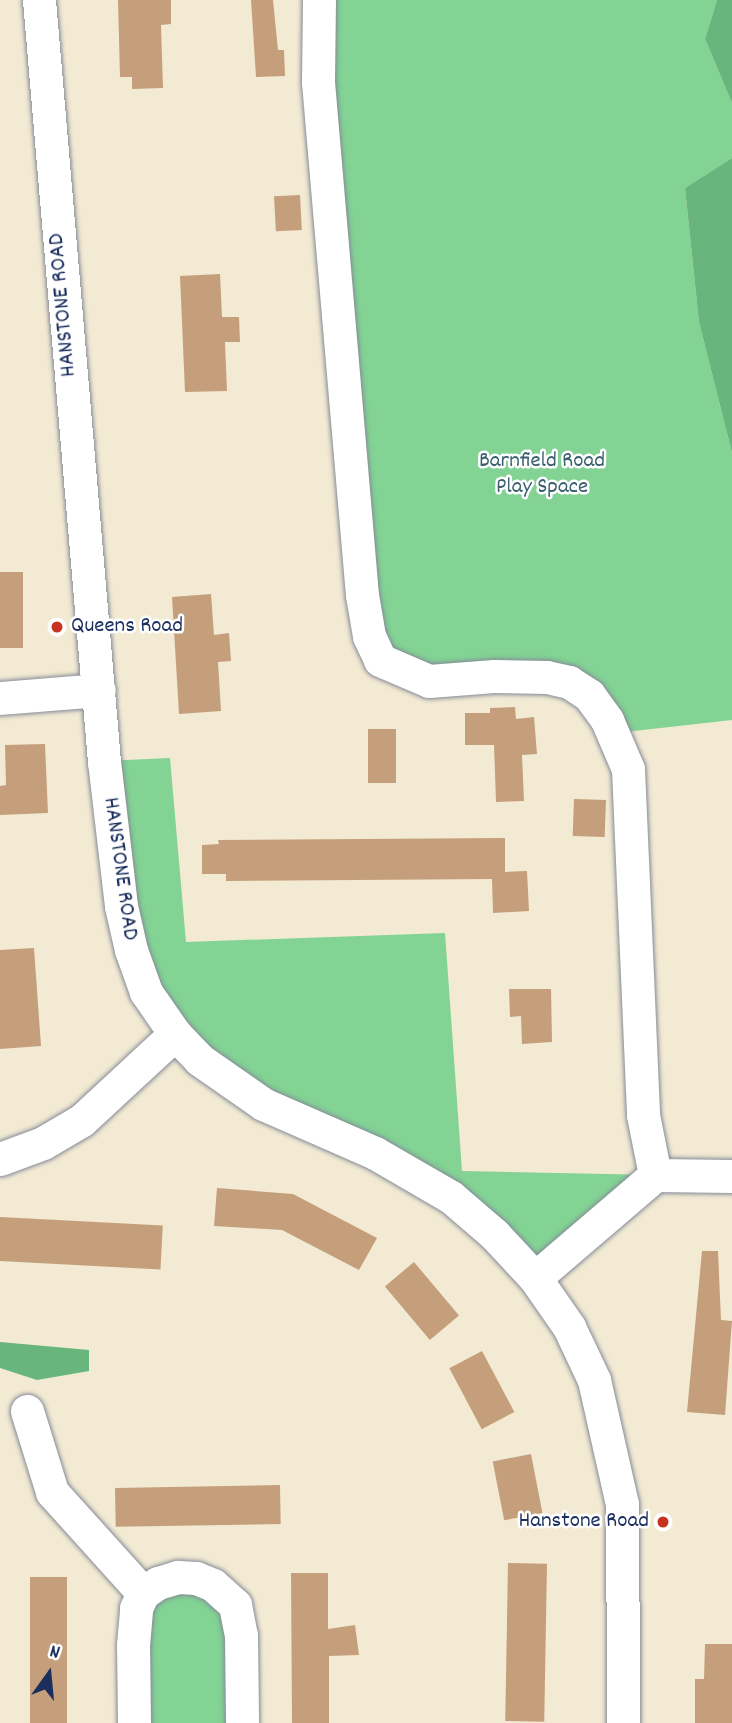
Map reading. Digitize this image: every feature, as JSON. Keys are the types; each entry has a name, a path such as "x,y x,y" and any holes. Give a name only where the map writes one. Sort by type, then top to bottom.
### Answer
{"street":[{"name":"HANSTONE ROAD","path":"39,0 104,761 126,928 146,992 175,1034 200,1060 263,1104 375,1153 443,1192 494,1234 535,1278 569,1327 594,1380 622,1504 622,1723"},
{"path":"319,0 318,82 321,122 362,595 369,636 380,660 429,681 494,676 547,677 569,682 589,695 607,720 628,769 643,1115 655,1175"},
{"path":"0,698 99,690"},
{"path":"0,1159 43,1143 82,1120 175,1034"},
{"path":"535,1278 655,1175 732,1176"},
{"path":"27,1411 52,1492 143,1593"},
{"path":"134,1723 133,1623 143,1593 158,1583 178,1577 196,1578 225,1593 235,1605 241,1635 242,1723"}],"green space":[{"name":"Barnfield Road Play Space","path":"319,0 717,0 705,39 732,103 732,158 685,188 699,322 732,453 732,720 616,733 599,704 494,676 382,658"},
{"path":"717,0 732,0 732,103 705,39"},
{"path":"732,158 732,453 699,322 685,188"},
{"path":"170,758 186,942 445,933 462,1171 655,1175 535,1278 494,1234 334,1135 160,1014 104,761"},
{"path":"0,1342 89,1350 89,1371 37,1380 0,1368"},
{"path":"186,1588 219,1607 225,1635 226,1723 149,1723 148,1624 159,1597"}],"building":[{"path":"118,0 171,0 171,24 161,25 163,88 132,89 132,77 120,77"},
{"path":"251,0 273,0 278,50 284,50 285,76 256,77"},
{"path":"300,195 302,230 276,231 274,196"},
{"path":"220,274 222,317 239,317 240,342 225,342 227,391 185,392 180,276"},
{"path":"0,572 23,572 23,648 0,648"},
{"path":"211,594 214,635 229,633 231,661 218,662 221,711 179,714 172,597"},
{"path":"515,707 516,719 534,717 537,754 522,755 524,801 496,802 494,745 465,745 465,713 490,713 490,708"},
{"path":"368,729 396,729 396,783 368,783"},
{"path":"45,744 48,813 0,815 0,786 6,785 5,745"},
{"path":"574,799 606,800 605,837 573,836"},
{"path":"505,838 505,872 527,871 529,911 493,913 492,879 226,881 226,874 202,874 202,845 219,844 218,840"},
{"path":"34,948 41,1046 0,1049 0,950"},
{"path":"509,989 551,989 552,1042 522,1044 521,1016 510,1017"},
{"path":"217,1188 293,1194 377,1238 359,1270 282,1230 214,1226"},
{"path":"0,1217 163,1226 160,1269 0,1261"},
{"path":"702,1251 718,1251 721,1320 732,1321 725,1415 687,1412"},
{"path":"414,1262 459,1316 430,1340 385,1286"},
{"path":"482,1351 514,1412 482,1429 449,1368"},
{"path":"531,1454 542,1513 504,1520 493,1461"},
{"path":"280,1485 281,1524 116,1527 115,1488"},
{"path":"508,1563 547,1564 544,1722 505,1721"},
{"path":"291,1573 328,1573 328,1629 355,1625 359,1655 329,1656 329,1723 292,1723"},
{"path":"30,1577 67,1577 67,1723 30,1723"},
{"path":"705,1644 732,1644 732,1723 695,1723 695,1679 704,1679"}],"place":[{"name":"Queens Road","path":"57,627"},
{"name":"Hanstone Road","path":"663,1522"}]}
